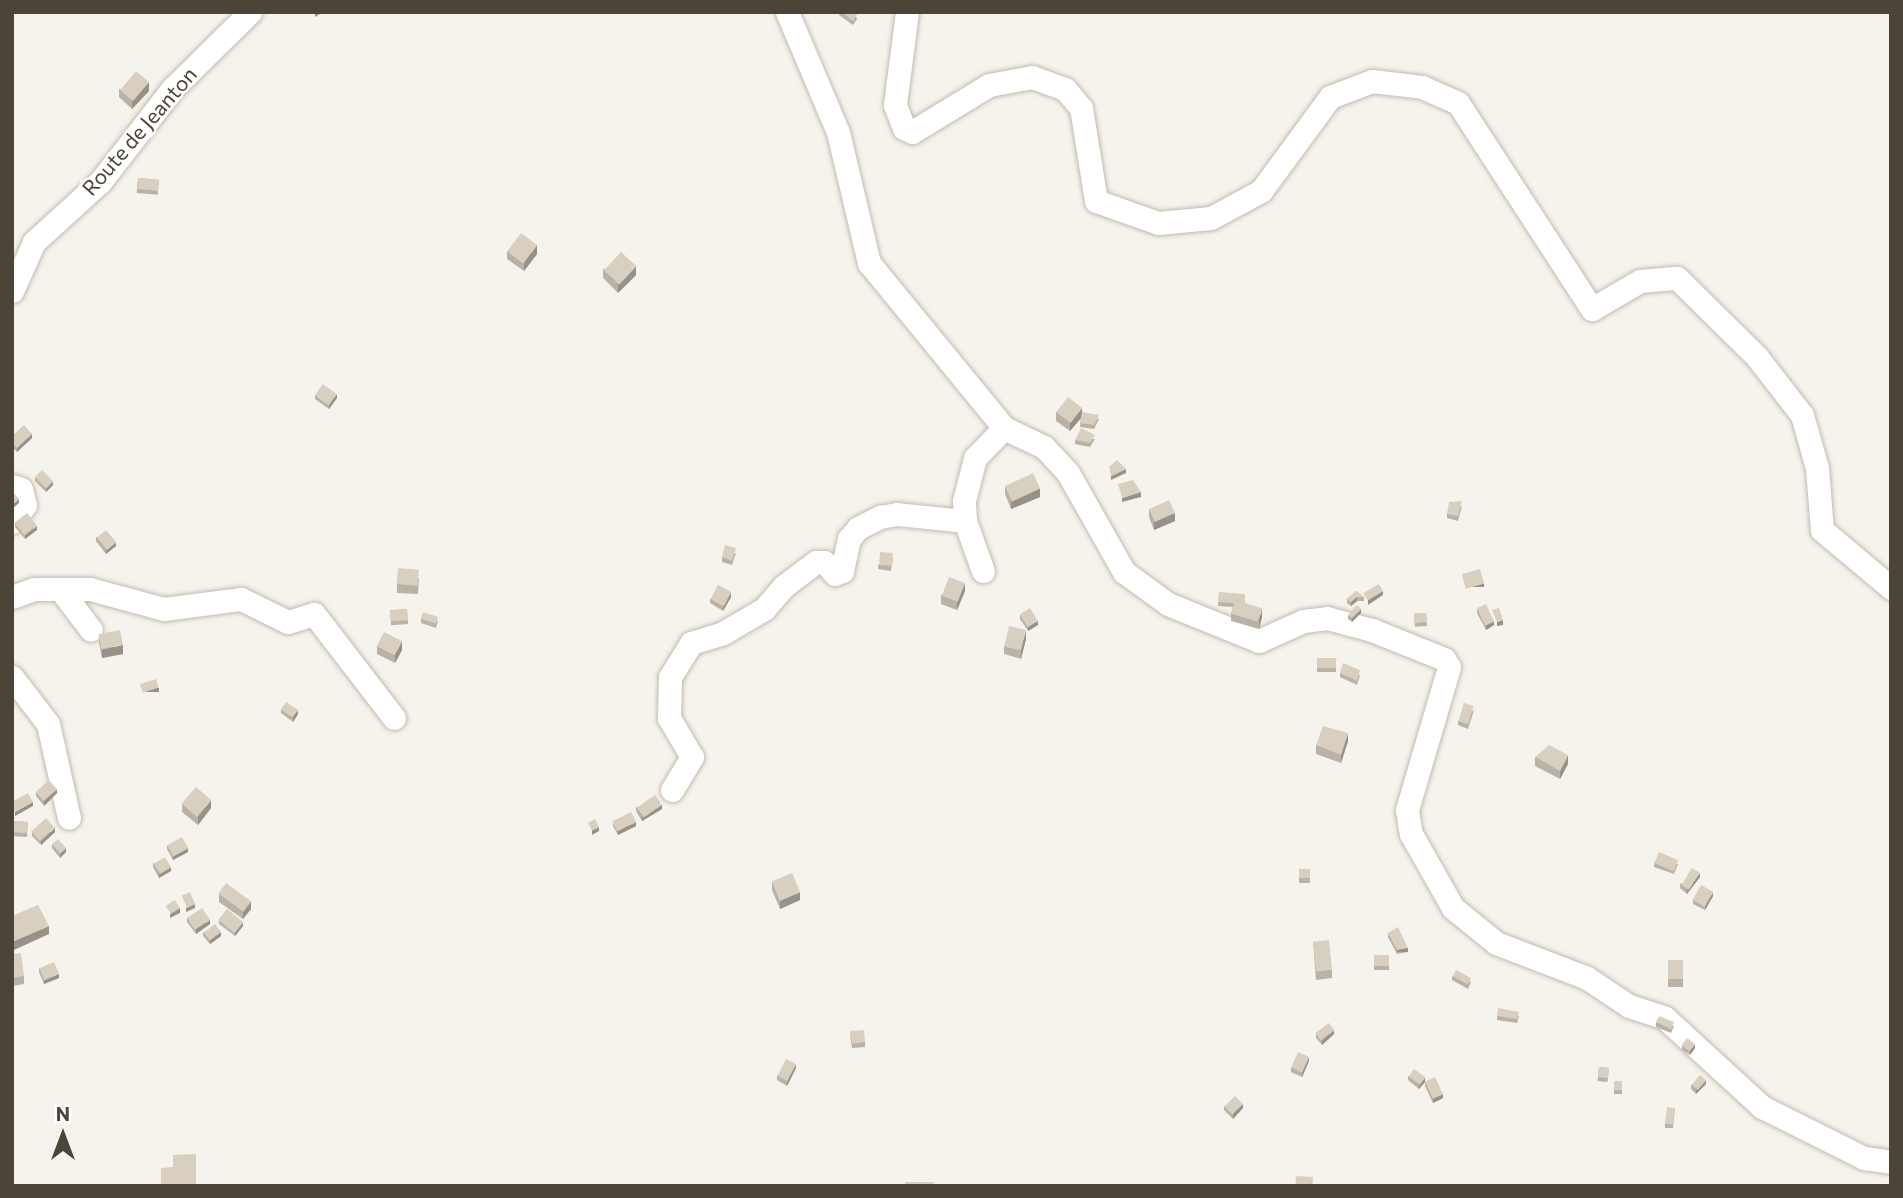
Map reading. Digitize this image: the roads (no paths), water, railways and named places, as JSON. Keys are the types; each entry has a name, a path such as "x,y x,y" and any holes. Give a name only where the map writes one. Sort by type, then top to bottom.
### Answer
{"street":[{"name":"Route de Jeanton","path":"12,291 34,242 100,182 173,88 250,12"},
{"path":"787,12 838,132 869,263 1004,428 1044,447 1068,472 1124,572 1168,604 1259,640 1303,621 1327,618 1372,630 1444,659 1449,667 1407,810 1411,834 1453,908 1496,943 1587,978 1629,1006 1665,1018 1762,1107 1864,1158 1891,1162"},
{"path":"907,12 895,105 904,128 912,132 989,85 1032,77 1065,89 1081,108 1096,201 1158,223 1211,218 1261,191 1330,97 1372,80 1422,88 1458,103 1592,309 1640,281 1677,278 1757,357 1802,415 1817,468 1822,530 1891,588"},
{"path":"983,571 964,521 964,501 975,458 1004,428"},
{"path":"12,486 21,489 25,505 12,522"},
{"path":"672,790 692,757 669,718 670,677 691,643 723,633 764,609 785,586 816,562 824,562 835,574 842,571 849,539 858,528 880,517 897,514 964,521"},
{"path":"12,597 34,589 90,589 164,609 241,599 288,622 314,614 394,718"},
{"path":"60,589 90,630"},
{"path":"12,677 48,724 69,818"}]}
